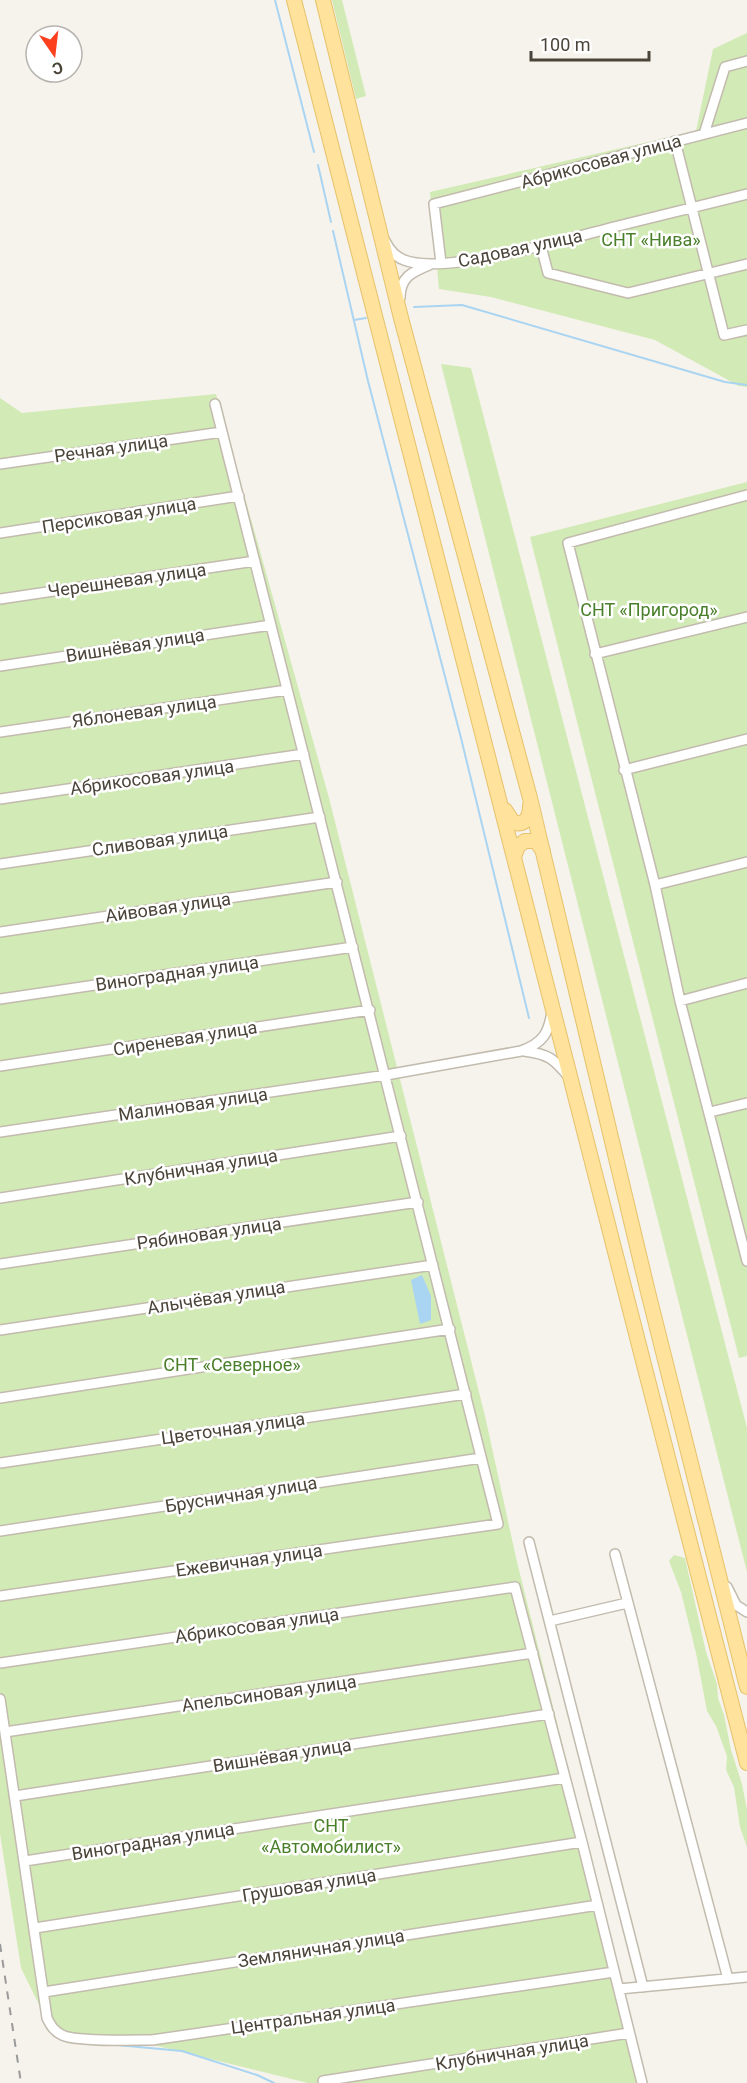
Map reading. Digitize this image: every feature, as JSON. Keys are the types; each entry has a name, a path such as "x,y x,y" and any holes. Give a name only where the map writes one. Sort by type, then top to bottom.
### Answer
{"main road":[{"path":"294,0 385,342 514,857 747,1763"},
{"path":"323,0 377,226 530,798 647,1288 746,1684"},
{"path":"502,806 513,822 521,822 530,815 530,798"},
{"path":"514,857 518,846 525,841 536,841 543,851"}],"street":[{"path":"704,134 724,67 747,61"},
{"name":"Абрикосовая улица","path":"436,264 434,204 747,123"},
{"path":"675,141 723,335 747,330"},
{"name":"Садовая улица","path":"436,264 460,262 541,246 747,194"},
{"path":"377,226 388,247 405,261 436,264"},
{"path":"541,246 548,273 628,293 747,264"},
{"path":"401,318 399,293 402,282 408,274 436,264"},
{"path":"215,404 482,1458"},
{"name":"Речная улица","path":"0,464 222,432"},
{"path":"747,495 568,543 655,885 680,1001 742,1225 747,1261"},
{"name":"Персиковая улица","path":"0,533 239,496"},
{"name":"Черешневая улица","path":"0,599 255,561"},
{"path":"596,654 747,616"},
{"name":"Вишнёвая улица","path":"0,666 271,625"},
{"name":"Яблоневая улица","path":"0,732 287,690"},
{"path":"624,770 747,739"},
{"name":"Абрикосовая улица","path":"0,799 304,754"},
{"name":"Сливовая улица","path":"0,864 320,817"},
{"path":"655,885 747,862"},
{"name":"Айвовая улица","path":"0,932 337,882"},
{"name":"Виноградная улица","path":"0,999 353,947"},
{"path":"680,1001 747,983"},
{"path":"522,1051 535,1046 544,1036 550,1023 553,1005"},
{"name":"Сиреневая улица","path":"0,1066 370,1010"},
{"path":"522,1051 544,1054 554,1059 572,1080"},
{"name":"Малиновая улица","path":"0,1132 386,1076 522,1051"},
{"path":"710,1112 747,1103"},
{"name":"Клубничная улица","path":"0,1198 401,1136"},
{"name":"Рябиновая улица","path":"0,1264 418,1202"},
{"name":"Алычёвая улица","path":"0,1330 433,1265"},
{"path":"0,1398 450,1329"},
{"name":"Цветочная улица","path":"0,1463 466,1394"},
{"name":"Ежевичная улица","path":"0,1596 498,1524 482,1458"},
{"name":"Брусничная улица","path":"0,1531 482,1458"},
{"path":"529,1542 643,1987"},
{"path":"615,1554 728,1979"},
{"path":"717,1567 736,1605 747,1612"},
{"name":"Абрикосовая улица","path":"0,1663 515,1587 533,1653"},
{"path":"550,1621 627,1603"},
{"path":"746,1684 747,1651"},
{"path":"533,1653 642,2083"},
{"name":"Апельсиновая улица","path":"5,1732 533,1653"},
{"name":"Центральная улица","path":"0,1699 47,2018 51,2028 64,2037 152,2040 614,1972"},
{"name":"Вишнёвая улица","path":"15,1796 549,1714"},
{"name":"Виноградная улица","path":"25,1861 565,1778"},
{"name":"Грушовая улица","path":"35,1928 582,1842"},
{"name":"Земляничная улица","path":"44,1992 598,1905"},
{"path":"619,1989 747,1977"},
{"name":"Клубничная улица","path":"323,2081 629,2033"}],"green space":[{"path":"332,0 342,0 366,96 356,99"},
{"name":"СНТ «Нива»","path":"747,33 747,387 739,386 655,340 491,297 439,289 430,192 696,131 713,49"},
{"path":"441,364 471,368 747,1428 747,1572"},
{"name":"СНТ «Северное»","path":"216,394 329,798 485,1416 517,1562 647,2083 308,2083 129,2039 53,2033 21,1968 0,1834 0,398 22,413"},
{"name":"СНТ «Пригород»","path":"747,482 747,1356 739,1358 530,537"},
{"path":"674,1555 685,1558 706,1652 717,1684 718,1698 731,1750 742,1784 747,1810 747,1847 740,1827 734,1787 726,1770 727,1756 716,1726 707,1711 681,1592 669,1561"}],"water":[{"path":"422,1275 431,1296 431,1320 420,1324 411,1280"}],"waterway":[{"path":"275,0 314,152"},
{"path":"318,165 331,222"},
{"path":"333,231 368,381 461,738 529,1018"},
{"path":"414,307 462,305 725,382 747,385"},
{"path":"354,320 366,318"},
{"path":"117,2045 182,2051 257,2075 274,2083"}],"railway":[{"path":"0,1944 21,2083"}],"park label":[{"name":"СНТ «Автомобилист»","path":"331,1835"}]}
